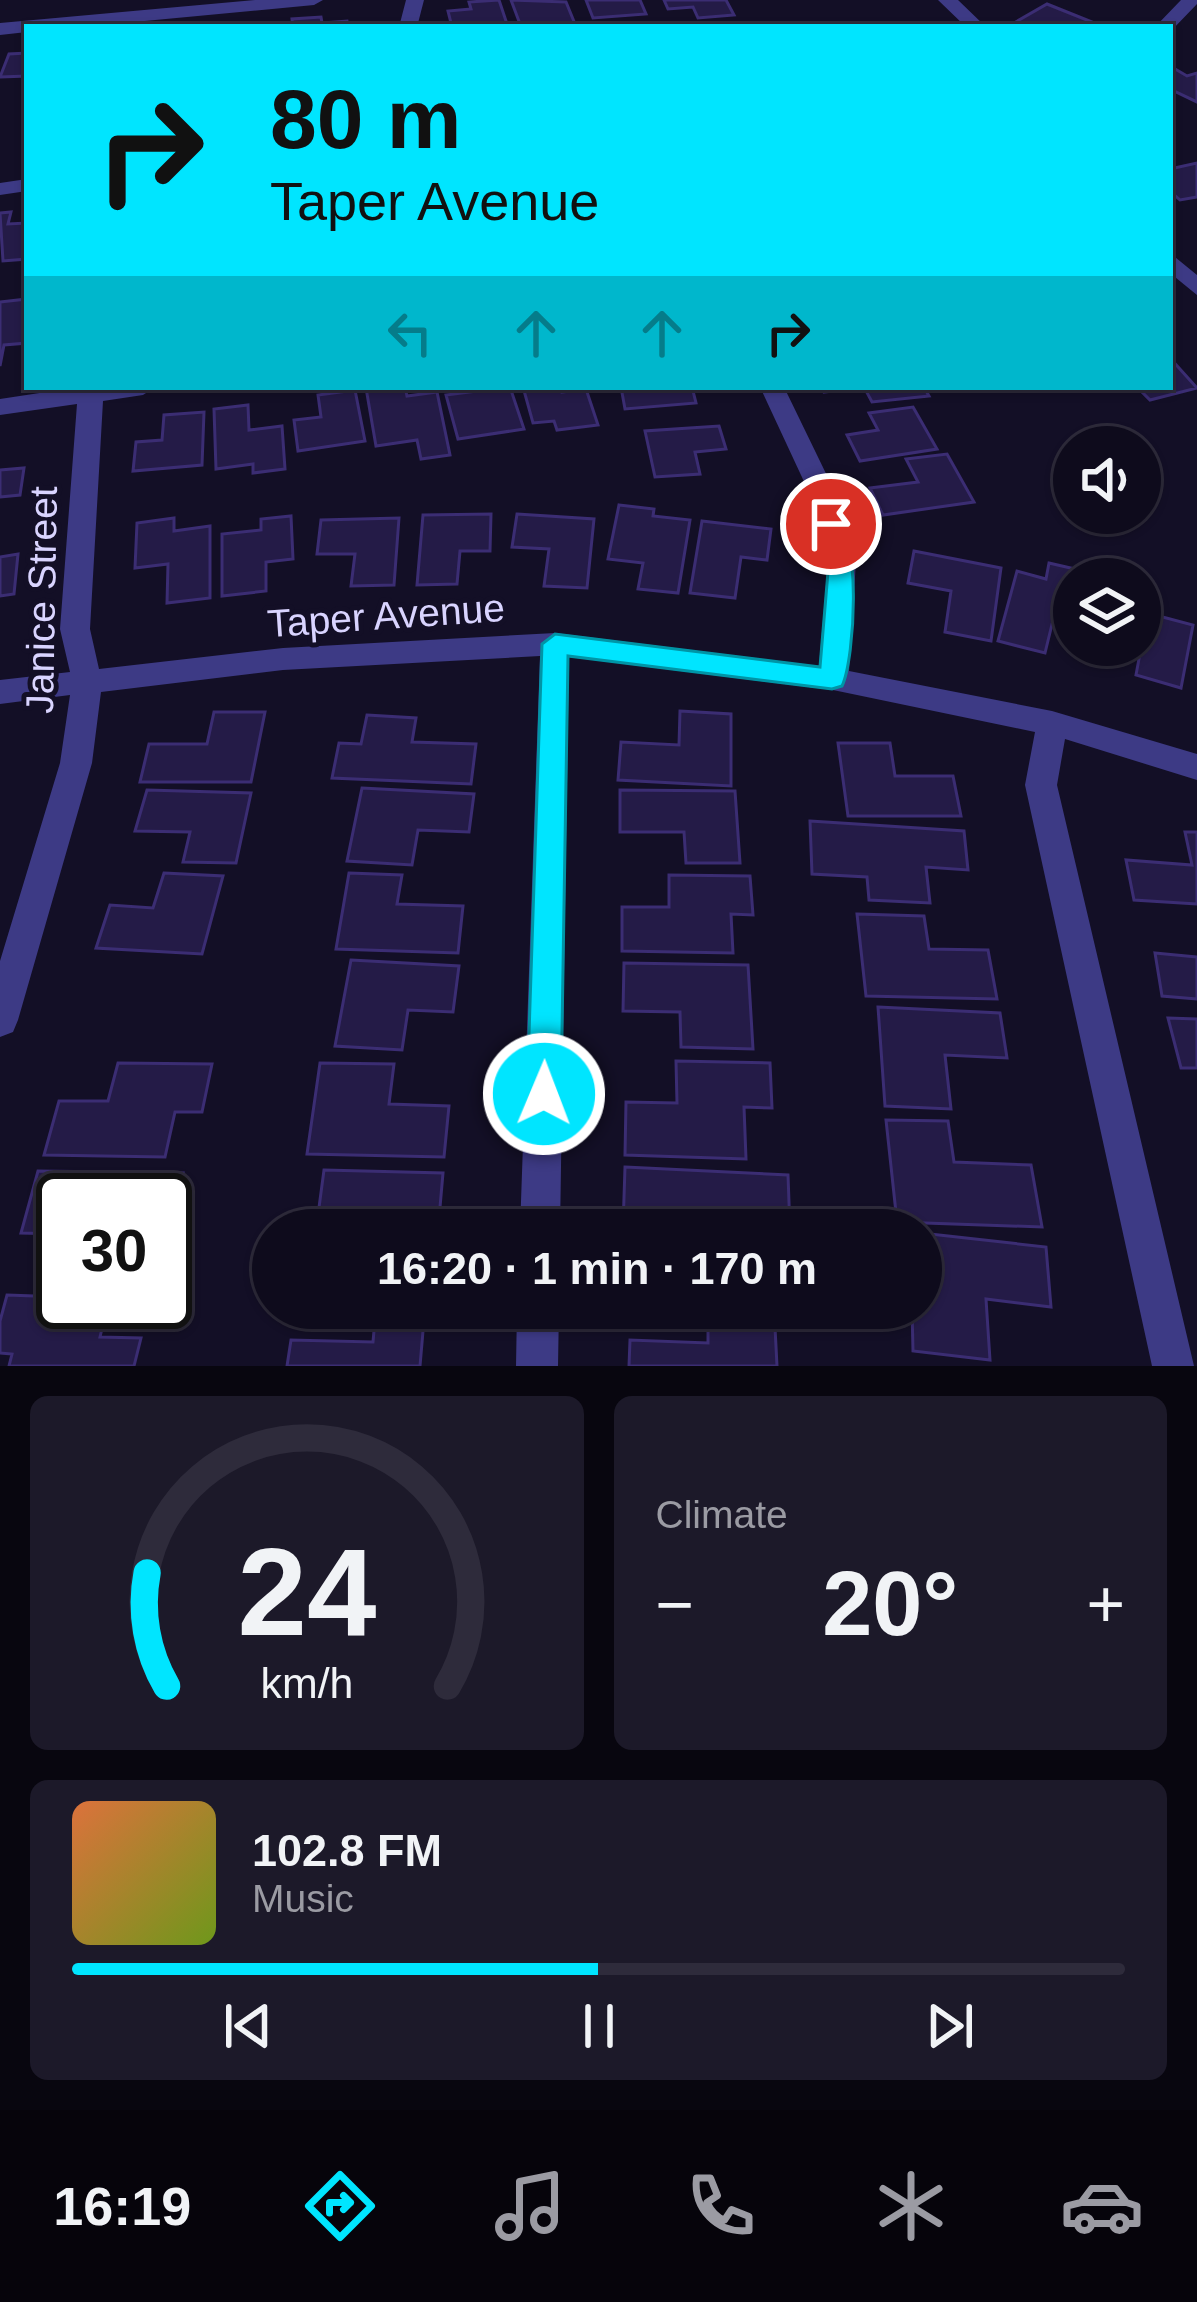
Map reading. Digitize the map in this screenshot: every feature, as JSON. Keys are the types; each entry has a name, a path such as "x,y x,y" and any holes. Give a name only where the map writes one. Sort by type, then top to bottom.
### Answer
{"street":[{"path":"54,24 314,0"},
{"path":"947,0 973,24"},
{"path":"1167,24 1191,0"},
{"path":"1173,260 1197,288"},
{"path":"773,390 820,488 842,560 832,679"},
{"path":"0,407 91,391"},
{"name":"Janice Street","path":"0,1020 76,763 87,682 75,629 91,391"},
{"path":"541,1209 555,644"},
{"name":"Taper Avenue","path":"0,692 284,659 555,644 832,679 1052,723 1197,767"},
{"path":"1052,723 1041,784 1173,1366"},
{"path":"537,1366 538,1329"}],"building":[{"path":"499,0 507,24 451,24 448,11 471,9 469,2"},
{"path":"511,0 566,2 575,24 520,24"},
{"path":"586,0 640,0 646,14 593,18"},
{"path":"664,0 726,0 734,15 698,18 693,7 668,9"},
{"path":"1047,4 1092,22 1088,24 1014,23"},
{"path":"321,17 322,23 348,24 293,24 292,19"},
{"path":"24,53 24,76 0,77 9,54"},
{"path":"1173,68 1187,76 1197,73 1197,102 1173,90"},
{"path":"1197,163 1197,197 1180,200 1173,194 1173,168"},
{"path":"11,212 8,224 24,223 24,259 3,261 0,213"},
{"path":"24,299 24,343 4,345 0,366 0,302"},
{"path":"1173,361 1197,388 1150,400 1140,390 1173,390"},
{"path":"355,390 365,441 298,451 294,420 321,417 318,395"},
{"path":"366,390 406,390 407,396 437,392 450,455 421,459 417,440 376,446"},
{"path":"511,390 524,429 458,439 446,395"},
{"path":"524,390 586,390 598,425 557,430 554,421 533,423"},
{"path":"622,390 693,390 696,403 625,409"},
{"path":"866,390 926,390 929,396 872,402"},
{"path":"248,405 249,430 282,426 285,469 253,473 253,464 216,469 214,409"},
{"path":"913,407 937,449 860,461 847,435 878,430 869,413"},
{"path":"204,412 202,465 133,471 136,442 162,440 164,415"},
{"path":"719,426 726,449 695,452 700,474 655,477 645,431"},
{"path":"947,454 974,502 883,515 870,488 918,482 906,459"},
{"path":"24,468 20,495 0,497 0,470"},
{"path":"619,505 654,509 653,516 690,520 678,593 638,589 643,563 608,559"},
{"path":"491,514 490,551 460,551 457,584 417,585 423,515"},
{"path":"517,514 594,519 587,588 544,586 549,549 512,547"},
{"path":"291,516 293,559 266,562 266,591 222,596 222,534 261,530 261,519"},
{"path":"174,518 174,531 210,526 210,598 167,603 168,564 135,568 137,523"},
{"path":"399,518 394,585 351,586 355,554 317,554 321,520"},
{"path":"702,521 771,529 767,560 741,557 735,598 690,593"},
{"path":"914,551 1001,568 991,641 945,632 951,591 908,583"},
{"path":"18,554 14,594 0,596 0,557"},
{"path":"1049,563 1053,564 1053,620 1045,653 998,641 1017,571 1046,579"},
{"path":"1161,617 1193,625 1181,688 1136,675 1138,666 1161,666"},
{"path":"680,711 731,714 731,786 618,780 621,742 679,745"},
{"path":"214,712 265,712 251,782 140,782 149,744 207,744"},
{"path":"367,715 416,718 412,742 476,744 471,784 332,778 339,743 361,744"},
{"path":"838,743 890,743 895,776 953,776 961,816 848,816"},
{"path":"362,788 474,794 469,832 418,830 412,865 347,861"},
{"path":"147,790 251,793 236,863 183,862 190,832 135,831"},
{"path":"620,790 735,791 740,863 686,863 684,832 620,832"},
{"path":"810,821 964,831 968,870 926,867 930,903 869,900 867,877 812,874"},
{"path":"1185,832 1197,832 1197,904 1134,900 1126,860 1192,865"},
{"path":"164,873 223,876 202,954 96,948 110,905 153,908"},
{"path":"349,873 402,875 397,904 463,906 458,953 336,949"},
{"path":"669,875 750,876 753,915 731,914 733,953 622,951 622,907 669,907"},
{"path":"857,914 924,916 929,949 988,950 997,999 866,996"},
{"path":"1155,953 1197,957 1197,999 1162,996"},
{"path":"351,960 459,966 453,1012 408,1010 402,1050 335,1046"},
{"path":"624,963 748,965 753,1049 681,1047 680,1012 623,1011"},
{"path":"878,1007 1000,1013 1007,1058 945,1055 951,1109 885,1106"},
{"path":"1168,1018 1197,1019 1197,1068 1181,1068"},
{"path":"676,1061 770,1063 772,1108 744,1107 746,1159 625,1155 626,1102 677,1103"},
{"path":"118,1063 212,1064 202,1112 175,1112 165,1157 44,1155 59,1101 108,1101"},
{"path":"320,1063 394,1064 389,1104 449,1106 444,1157 307,1154"},
{"path":"886,1120 948,1121 954,1162 1031,1165 1042,1227 942,1224 942,1209 896,1209"},
{"path":"625,1167 788,1175 789,1209 624,1209"},
{"path":"324,1170 443,1173 440,1209 319,1209"},
{"path":"38,1171 183,1173 37,1173"},
{"path":"36,1178 36,1233 21,1233"},
{"path":"942,1235 1046,1247 1051,1307 986,1299 990,1360 913,1351 912,1329 942,1329"},
{"path":"7,1295 36,1296 36,1329 102,1329 100,1337 141,1338 134,1366 9,1366 12,1354 0,1353 0,1321"},
{"path":"374,1329 423,1329 420,1366 287,1366 291,1340 373,1342"},
{"path":"708,1329 775,1329 777,1366 629,1366 630,1340 708,1343"}],"route":[{"path":"544,1094 555,644 832,679 841,620 842,560 831,524"}]}
